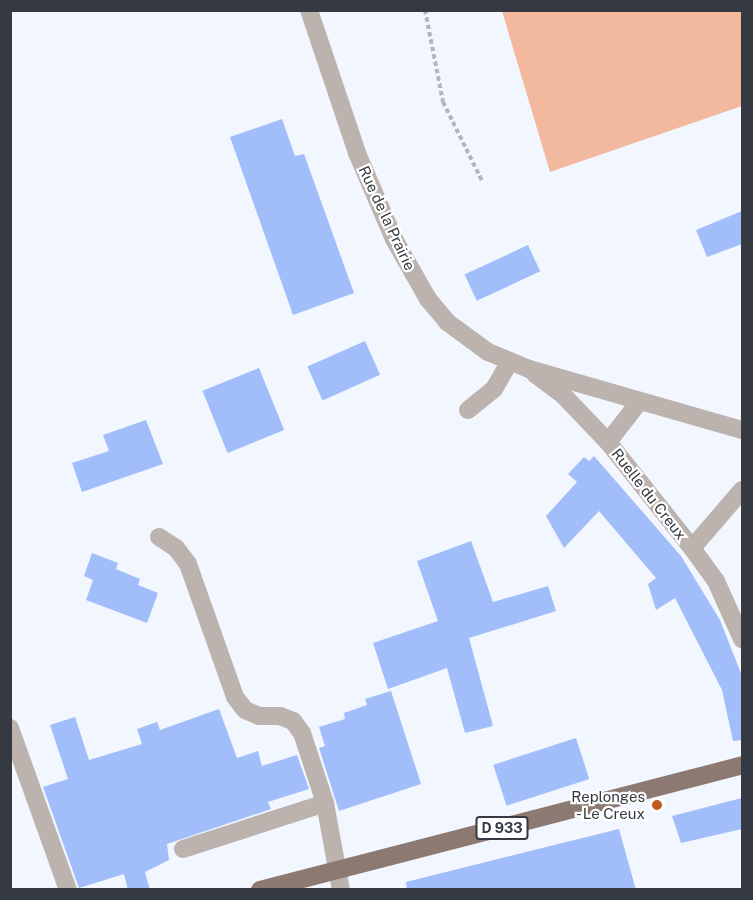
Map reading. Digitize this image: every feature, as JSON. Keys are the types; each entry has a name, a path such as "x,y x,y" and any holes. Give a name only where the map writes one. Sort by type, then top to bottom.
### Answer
{"main road":[{"name":"D 933","path":"260,890 742,765"}],"street":[{"name":"Rue de la Prairie","path":"309,10 357,153 411,273 447,322 488,352 529,369 742,430"},
{"path":"468,410 494,388 510,361"},
{"name":"Ruelle du Creux","path":"529,369 564,396 608,442 692,548 716,582 742,639"},
{"path":"608,442 639,402"},
{"path":"692,548 742,489"},
{"path":"159,537 176,548 188,564 235,697 245,710 259,716 280,716 293,721 302,733 325,804 335,871 342,890"},
{"path":"10,728 68,890"},
{"path":"183,849 325,804"}],"path":[{"path":"425,10 444,102 482,181"}],"shaded area":[{"path":"502,11 742,11 742,106 550,172"}],"building":[{"path":"282,119 295,156 304,154 354,293 293,315 230,137"},
{"path":"742,211 742,244 707,257 696,230"},
{"path":"528,245 540,271 477,301 465,275"},
{"path":"365,341 380,375 322,400 307,367"},
{"path":"259,368 284,430 228,453 202,391"},
{"path":"146,420 163,464 82,492 72,463 109,451 103,435"},
{"path":"594,456 681,556 720,620 742,676 742,740 733,741 722,690 675,598 656,610 648,584 656,578 599,511 564,548 546,516 577,482 568,474 584,457 589,461"},
{"path":"471,541 493,602 548,586 556,611 469,638 493,726 465,733 447,668 388,689 373,643 438,621 417,561"},
{"path":"92,553 118,563 116,569 140,579 138,585 158,593 147,623 86,600 93,580 84,576"},
{"path":"391,691 421,784 339,811 319,748 325,746 319,727 345,719 344,713 367,705 365,699"},
{"path":"219,709 237,758 258,751 262,766 297,755 309,789 268,802 271,809 167,844 169,860 145,872 150,890 128,890 124,874 79,888 43,787 68,779 50,725 75,717 89,760 142,744 137,729 157,722 160,730"},
{"path":"576,738 589,779 507,806 493,765"},
{"path":"742,798 742,829 681,843 672,816"},
{"path":"619,829 636,890 407,890 406,882"}],"place":[{"name":"Replonges - Le Creux","path":"657,805"}]}
